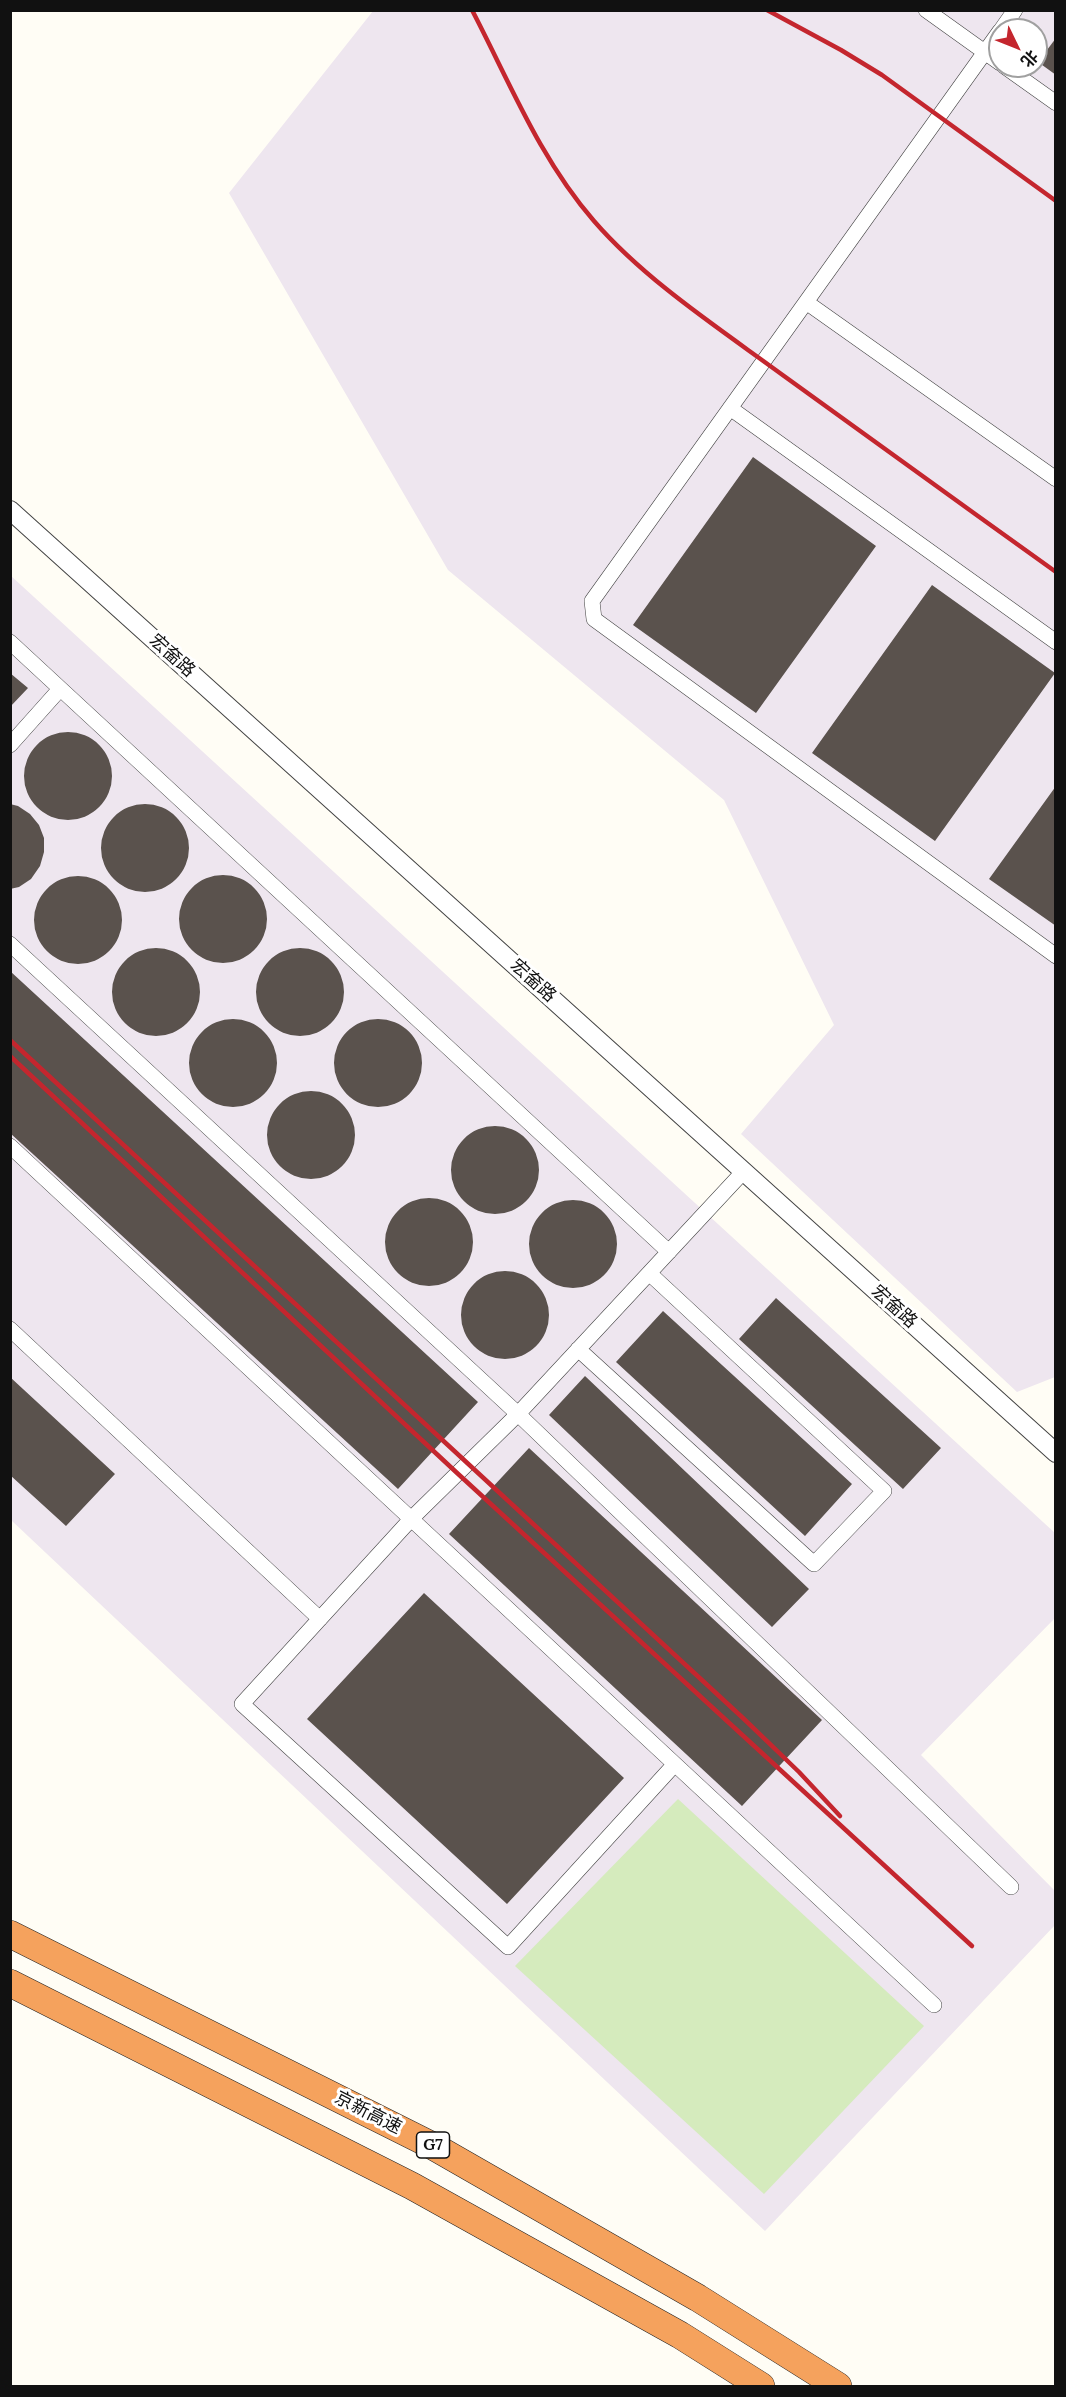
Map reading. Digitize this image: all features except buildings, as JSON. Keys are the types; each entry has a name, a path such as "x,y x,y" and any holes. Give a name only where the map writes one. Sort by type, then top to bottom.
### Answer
{"highway":[{"name":"京新高速","path":"10,1934 431,2145 698,2298 838,2386"},
{"name":"G7","path":"10,1983 412,2186 680,2335 760,2386"}],"street":[{"path":"926,10 988,54"},
{"path":"988,48 592,601 594,619 1056,956"},
{"path":"1021,78 1056,103"},
{"path":"806,302 1056,479"},
{"path":"730,408 1056,642"},
{"name":"宏奤路","path":"10,510 1056,1453"},
{"path":"10,642 669,1252"},
{"path":"10,745 60,689"},
{"path":"10,944 518,1414 1011,1887"},
{"path":"10,1146 934,2005"},
{"path":"674,1765 508,1947 242,1704 412,1518 518,1414 744,1171"},
{"path":"578,1349 814,1564 884,1491 649,1273"},
{"path":"10,1329 320,1618"}],"shaded area":[{"path":"373,11 1055,11 1055,1377 1017,1392 741,1134 834,1025 724,800 448,570 229,193"},
{"path":"10,575 1055,1533 1055,1618 921,1755 1055,1891 1055,1925 765,2231 11,1520"}],"green space":[{"path":"678,1799 924,2026 764,2194 515,1966"}],"railway":[{"path":"472,10 542,146 575,197 614,243 660,284 709,322 1056,572"},
{"path":"767,10 882,75 1056,201"},
{"path":"10,1040 744,1719 799,1772 840,1816"},
{"path":"10,1056 456,1472 972,1946"}]}
